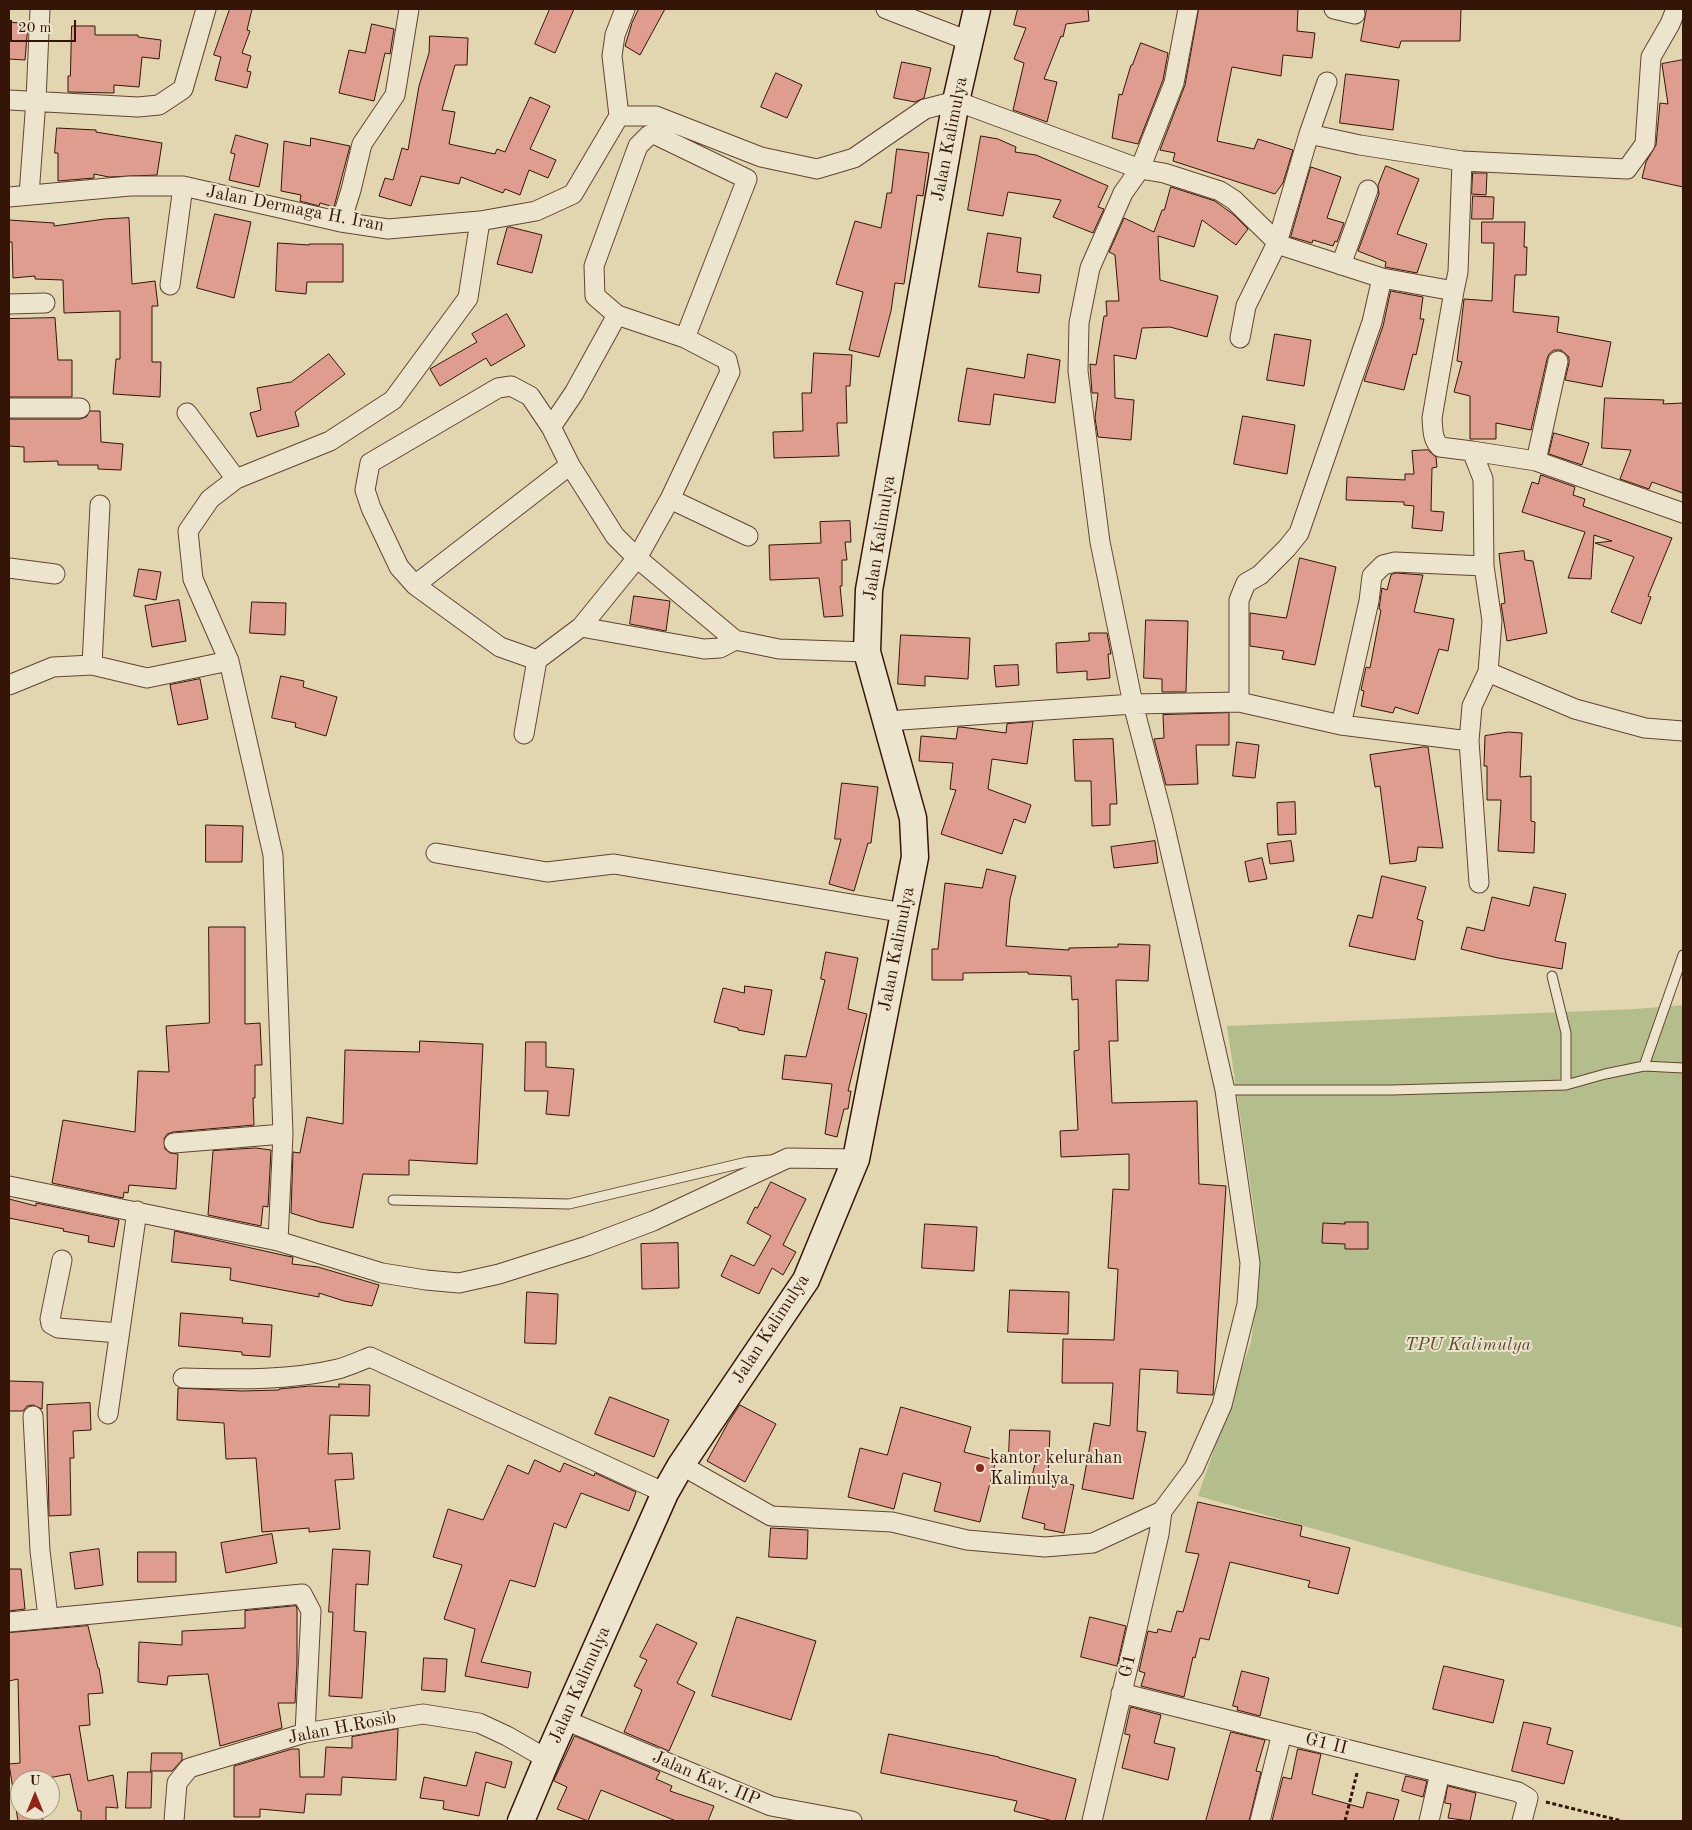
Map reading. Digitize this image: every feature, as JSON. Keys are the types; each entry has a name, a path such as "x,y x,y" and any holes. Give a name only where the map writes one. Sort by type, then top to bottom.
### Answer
{"street":[{"path":"29,195 40,9"},
{"path":"9,100 138,107 159,105 183,89 206,9"},
{"path":"342,222 352,190 362,144 395,95 409,9"},
{"path":"625,9 615,35 612,56 619,116 656,116 761,157 817,169 854,158 925,109 956,101 1140,169 1164,173 1220,191 1234,200 1277,243 1382,278 1454,291"},
{"path":"886,9 969,41"},
{"name":"Jalan Kalimulya","path":"522,1821 547,1759 665,1492 681,1465 806,1280 856,1159 915,857 913,818 868,652 869,590 956,101 977,9"},
{"path":"681,1465 770,1516 892,1522 967,1540 1045,1547 1093,1543 1162,1511 1194,1468 1222,1405 1248,1304 1250,1263 1225,1090 1164,819 1133,704 1100,542 1078,371 1079,323 1090,268 1122,193 1140,169 1174,83 1188,9"},
{"path":"1334,9 1356,14"},
{"path":"1309,134 1360,145 1462,161 1627,169 1645,144 1651,57 1676,20"},
{"path":"1240,338 1246,306 1277,243 1309,134 1327,82"},
{"name":"Jalan Dermaga H. Iran","path":"9,197 130,186 183,186 342,222 388,229 480,221 536,211 573,194 619,116"},
{"path":"524,734 537,660 581,627 638,558 670,499 730,372 727,360 685,338 617,315 595,296 594,266 638,146 649,135 656,135 747,179 685,338"},
{"path":"1462,161 1458,272 1432,418 1435,442 1440,447 1536,461 1683,513"},
{"path":"170,285 183,186"},
{"path":"1342,265 1368,190"},
{"path":"278,1240 283,1134 273,856 229,660 193,579 188,531 210,499 236,479 330,441 393,400 468,298 480,221"},
{"path":"1239,702 1239,600 1246,583 1260,575 1299,533 1372,322 1382,278"},
{"path":"9,304 45,303"},
{"path":"551,427 574,393 617,315"},
{"path":"1536,461 1558,361"},
{"path":"537,660 500,647 415,585 399,567 371,508 366,490 370,463 498,388 511,386 530,396 551,427 570,464 615,536 638,558 735,640 779,649 868,652"},
{"path":"9,408 80,408"},
{"path":"187,412 236,479"},
{"path":"1472,451 1483,479 1484,566 1492,621 1488,672 1472,706 1469,741 1479,883"},
{"path":"415,585 570,464"},
{"path":"670,499 748,536"},
{"path":"92,665 100,505"},
{"path":"1342,725 1370,601 1372,576 1383,566 1395,562 1484,566"},
{"path":"9,568 55,574"},
{"path":"581,627 704,650 720,648 735,640"},
{"path":"9,685 53,667 92,665 147,678 229,660"},
{"path":"1488,672 1575,709 1645,728 1683,730"},
{"path":"887,721 1133,704 1239,702 1342,725 1469,741"},
{"path":"436,852 547,872 614,864 905,913"},
{"path":"174,1142 283,1134"},
{"path":"9,1186 278,1240 382,1273 426,1280 460,1282 498,1274 569,1252 653,1221 788,1158 856,1159"},
{"path":"108,1414 136,1211"},
{"path":"62,1260 50,1319 51,1324 58,1328 119,1333"},
{"path":"183,1378 240,1379 301,1376 339,1369 370,1357 665,1492"},
{"path":"33,1416 40,1551 48,1618"},
{"name":"G1","path":"1092,1821 1159,1534 1162,1511"},
{"path":"9,1622 302,1594 311,1611 305,1733"},
{"name":"G1 II","path":"1121,1693 1518,1792 1528,1798"},
{"name":"Jalan H.Rosib","path":"174,1821 178,1783 189,1768 305,1733 423,1714 479,1723 507,1736 547,1759"},
{"name":"Jalan Kav. IIP","path":"565,1720 771,1806 852,1821"},
{"path":"1260,1821 1282,1733"},
{"path":"1430,1821 1440,1773"},
{"path":"1522,1821 1528,1798"}],"lane":[{"path":"1644,1066 1683,955"},
{"path":"1552,976 1566,1033 1566,1085"},
{"path":"1225,1090 1392,1090 1566,1085 1644,1066 1683,1068"},
{"path":"394,1200 569,1204 747,1162 788,1158"}],"path":[{"path":"1345,1821 1362,1753"},
{"path":"1528,1798 1622,1821"}],"green space":[{"name":"TPU Kalimulya","path":"1683,1005 1683,1628 1459,1570 1198,1496 1251,1342 1257,1295 1257,1231 1227,1026 1635,1009"}],"building":[{"path":"230,9 252,9 247,30 250,31 242,53 251,56 247,71 251,72 247,88 215,80 221,57 214,55"},
{"path":"550,9 574,9 555,53 535,44"},
{"path":"639,9 665,9 640,55 625,46 632,23"},
{"path":"1018,9 1088,9 1089,21 1066,24 1063,37 1061,36 1044,79 1057,82 1047,122 1013,110 1024,63 1014,59 1026,28 1014,25"},
{"path":"1199,9 1298,9 1297,31 1315,33 1312,58 1283,55 1281,76 1232,67 1217,141 1254,149 1258,139 1293,150 1283,183 1275,194 1173,161 1175,153 1160,150 1185,85"},
{"path":"1367,9 1461,9 1460,41 1401,41 1399,48 1361,41"},
{"path":"9,22 28,24 25,60 9,59"},
{"path":"372,24 394,29 390,54 385,53 374,101 339,93 349,50 365,53"},
{"path":"72,26 95,26 95,35 138,35 138,37 161,40 159,59 142,57 139,87 114,85 114,93 68,92"},
{"path":"430,36 468,38 467,65 455,65 442,110 455,112 449,144 495,154 497,149 505,152 530,97 550,106 530,149 556,160 548,178 529,170 520,195 505,189 503,193 461,177 459,184 421,176 411,206 379,196 385,178 393,180 402,148 408,150 419,86 429,53"},
{"path":"1141,43 1168,53 1163,80 1138,144 1112,138 1119,94 1122,95 1131,65"},
{"path":"1683,60 1683,187 1642,178 1646,162 1656,145 1660,103 1668,104 1662,64"},
{"path":"902,62 931,68 924,98 915,102 894,98"},
{"path":"776,73 802,85 787,118 761,107"},
{"path":"1346,74 1399,80 1393,130 1340,123"},
{"path":"57,128 96,130 96,132 162,143 157,175 109,177 94,174 94,178 58,181 58,153 55,153"},
{"path":"236,135 268,144 259,187 229,180 235,154 231,153"},
{"path":"981,136 998,139 1016,147 1015,152 1036,155 1108,186 1098,207 1104,209 1093,233 1053,217 1061,200 1008,192 1003,216 968,210"},
{"path":"311,138 350,146 334,207 320,203 319,206 300,201 301,195 281,191 284,141 310,146"},
{"path":"897,149 929,153 923,196 917,195 904,284 895,283 891,311 879,357 849,350 863,292 836,284 855,221 881,228 887,193 891,193"},
{"path":"1386,166 1419,179 1397,234 1427,244 1417,273 1385,267 1386,262 1358,251 1379,194 1378,186"},
{"path":"1311,167 1341,177 1327,218 1344,223 1337,242 1335,241 1333,246 1313,240 1312,243 1291,237"},
{"path":"1473,173 1487,173 1486,195 1472,194"},
{"path":"1171,187 1215,201 1234,215 1248,229 1236,245 1202,220 1194,247 1158,236 1160,280 1218,296 1207,337 1170,327 1142,328 1136,359 1114,355 1115,398 1134,400 1131,440 1098,437 1095,418 1098,393 1092,393 1090,364 1096,365 1104,316 1107,316 1106,301 1119,301 1115,255 1109,252 1124,218 1154,232 1162,210 1164,210"},
{"path":"1473,196 1494,197 1493,219 1472,219"},
{"path":"215,214 251,222 234,298 197,288"},
{"path":"129,218 132,284 155,281 158,306 152,306 152,362 161,362 160,397 113,394 116,359 120,359 120,311 64,313 63,280 35,279 35,276 13,278 12,242 9,242 9,220 54,223 54,226 105,219"},
{"path":"1482,222 1525,222 1524,247 1527,247 1526,275 1515,275 1513,312 1559,317 1557,332 1611,342 1602,387 1565,380 1569,357 1561,350 1554,350 1549,354 1531,430 1496,423 1496,439 1470,439 1470,396 1454,392 1462,362 1457,361 1464,299 1492,301 1494,243 1482,243"},
{"path":"510,227 542,235 532,273 497,264 507,228"},
{"path":"988,233 1021,238 1017,272 1041,275 1039,293 979,287"},
{"path":"278,243 309,245 343,244 343,282 307,282 306,294 276,291"},
{"path":"1391,291 1423,297 1420,319 1424,319 1416,355 1413,354 1404,390 1364,381 1383,326"},
{"path":"507,314 525,346 491,366 486,358 440,386 430,369 477,342 472,334"},
{"path":"55,318 58,360 72,360 72,397 9,397 9,319"},
{"path":"1275,334 1311,340 1304,386 1267,380"},
{"path":"814,353 852,355 850,386 846,386 847,423 837,423 839,456 774,458 773,432 803,431 802,393 811,393"},
{"path":"329,354 345,374 295,412 299,426 257,437 250,413 261,410 257,388 291,382"},
{"path":"1028,354 1060,360 1055,403 994,394 990,425 958,421 967,368 1024,378"},
{"path":"1605,398 1664,400 1663,404 1683,403 1683,493 1652,482 1649,489 1620,479 1631,450 1602,448"},
{"path":"90,411 100,411 101,442 123,444 121,470 98,469 98,465 58,465 58,461 24,462 24,447 9,446 9,419 80,419 86,417"},
{"path":"1243,416 1295,425 1287,474 1234,464"},
{"path":"1554,433 1589,443 1582,465 1549,454"},
{"path":"1428,450 1436,457 1437,467 1432,468 1431,511 1444,512 1442,531 1412,528 1414,506 1404,505 1404,502 1346,500 1347,477 1405,480 1405,474 1414,474 1412,451"},
{"path":"1541,475 1575,487 1573,495 1585,499 1583,506 1672,538 1648,596 1651,597 1641,624 1611,612 1634,557 1595,543 1612,541 1594,535 1591,579 1568,578 1585,532 1522,512 1532,482 1538,484"},
{"path":"850,521 851,542 845,542 847,560 842,560 842,586 840,586 843,616 824,617 819,578 770,580 769,545 821,543 820,522"},
{"path":"1524,551 1525,560 1533,561 1547,633 1507,641 1501,604 1505,603 1499,554"},
{"path":"1300,558 1336,567 1315,665 1282,659 1284,651 1250,646 1250,613 1286,618"},
{"path":"139,569 161,572 156,600 134,596"},
{"path":"1396,573 1423,575 1414,612 1454,619 1448,651 1439,649 1418,714 1395,707 1393,713 1361,706 1364,691 1361,690 1366,667 1370,668 1381,610 1379,609 1382,588 1387,590 1391,575"},
{"path":"634,596 670,601 666,631 630,624"},
{"path":"179,600 186,641 152,647 145,606"},
{"path":"252,602 286,603 285,635 250,633"},
{"path":"1146,620 1188,621 1186,692 1162,692 1162,679 1144,678"},
{"path":"1089,633 1107,633 1111,654 1108,654 1110,678 1087,680 1087,671 1057,673 1056,643 1089,641"},
{"path":"901,635 970,638 968,679 925,676 925,686 898,684"},
{"path":"1018,665 1019,685 996,687 994,666"},
{"path":"281,676 304,681 303,687 337,697 326,736 295,727 296,723 272,718"},
{"path":"200,679 208,719 178,725 170,685"},
{"path":"1229,713 1229,745 1196,745 1198,784 1166,785 1154,739 1164,738 1163,715"},
{"path":"1033,722 1027,764 992,759 988,789 1031,805 1025,823 1014,819 1002,854 941,834 956,790 950,789 953,763 919,761 921,736 956,739 958,727 1006,733 1007,724"},
{"path":"1509,732 1522,733 1520,777 1531,776 1531,821 1535,822 1534,853 1498,851 1501,800 1487,800 1487,766 1484,766 1485,736"},
{"path":"1113,739 1117,804 1110,804 1110,825 1092,826 1091,781 1075,781 1073,740"},
{"path":"1237,742 1259,745 1255,778 1233,776"},
{"path":"1428,747 1443,848 1418,847 1416,861 1390,864 1380,786 1375,787 1370,755"},
{"path":"842,783 878,787 871,843 868,843 854,891 829,884 841,839 835,839"},
{"path":"1295,802 1296,834 1278,835 1277,803"},
{"path":"206,825 243,826 242,862 206,862"},
{"path":"1155,841 1158,863 1114,868 1111,847"},
{"path":"1291,841 1294,861 1270,864 1267,844"},
{"path":"1262,858 1267,879 1249,882 1245,862"},
{"path":"987,869 1016,876 1010,899 1006,946 1069,950 1069,948 1118,947 1118,944 1150,945 1148,981 1116,980 1118,1041 1109,1041 1112,1103 1197,1101 1199,1184 1226,1186 1213,1395 1177,1393 1178,1371 1140,1369 1137,1431 1146,1432 1133,1499 1082,1489 1094,1423 1110,1426 1113,1383 1062,1383 1063,1339 1114,1340 1118,1269 1108,1268 1113,1189 1129,1190 1129,1154 1061,1157 1060,1131 1078,1130 1074,1051 1079,1050 1078,999 1072,1000 1071,976 1028,974 1028,972 963,973 963,980 932,980 932,949 938,949 945,883 982,888"},
{"path":"1382,876 1426,887 1417,919 1423,921 1415,960 1349,946 1358,915 1372,918"},
{"path":"1534,887 1566,894 1555,941 1566,943 1562,969 1498,958 1461,949 1467,927 1484,931 1492,897 1529,906"},
{"path":"209,927 245,927 245,1024 260,1023 262,1065 255,1065 254,1125 167,1134 164,1139 165,1149 170,1153 178,1154 176,1189 129,1185 128,1193 124,1192 123,1198 52,1183 63,1120 135,1132 138,1071 169,1072 166,1026 209,1023"},
{"path":"826,952 858,958 848,1009 867,1014 848,1091 851,1091 848,1109 844,1109 837,1137 825,1134 832,1084 782,1079 785,1055 806,1057 825,980 821,979"},
{"path":"745,986 772,990 764,1035 738,1030 738,1028 714,1022 723,988 744,993"},
{"path":"420,1041 483,1044 477,1164 409,1160 409,1175 363,1174 353,1228 320,1222 291,1213 293,1152 300,1153 307,1117 343,1124 345,1050 419,1052"},
{"path":"526,1042 546,1042 546,1067 574,1069 569,1116 546,1114 548,1091 525,1091"},
{"path":"256,1148 271,1150 268,1207 263,1206 261,1226 208,1215 213,1151"},
{"path":"771,1182 806,1199 783,1245 796,1252 783,1275 772,1268 759,1294 721,1276 731,1255 754,1266 771,1236 747,1223"},
{"path":"9,1199 36,1206 36,1203 119,1220 114,1247 88,1242 89,1236 63,1231 64,1229 9,1218"},
{"path":"1345,1222 1368,1222 1368,1249 1345,1249 1345,1244 1322,1243 1323,1223 1345,1224"},
{"path":"925,1224 977,1227 974,1271 922,1268"},
{"path":"175,1231 293,1257 292,1264 318,1267 379,1285 372,1306 344,1301 319,1293 319,1297 230,1280 231,1268 172,1262"},
{"path":"678,1243 679,1288 642,1289 641,1244"},
{"path":"1010,1290 1069,1292 1068,1334 1008,1332"},
{"path":"527,1292 558,1294 556,1344 525,1343"},
{"path":"181,1313 243,1318 242,1323 272,1325 270,1357 242,1355 242,1352 179,1346"},
{"path":"9,1381 43,1382 42,1409 33,1405 27,1406 23,1411 9,1411"},
{"path":"339,1384 370,1385 369,1416 330,1415 328,1454 352,1453 354,1479 335,1480 340,1529 309,1532 309,1528 262,1532 256,1458 226,1459 224,1423 177,1420 178,1388 242,1391 279,1390 310,1386 339,1387"},
{"path":"610,1397 669,1420 654,1457 595,1434"},
{"path":"90,1403 91,1430 73,1431 74,1458 70,1458 71,1515 49,1516 47,1405"},
{"path":"740,1405 776,1424 745,1482 707,1461"},
{"path":"901,1407 971,1427 964,1452 996,1460 980,1522 934,1511 941,1483 903,1473 894,1509 848,1497 860,1448 887,1455"},
{"path":"1010,1430 1050,1431 1048,1480 1074,1485 1064,1533 1044,1529 1045,1524 1022,1518 1037,1455 1009,1454"},
{"path":"535,1460 560,1472 564,1463 594,1476 595,1473 636,1492 629,1511 581,1493 566,1528 554,1523 535,1587 510,1580 481,1662 531,1672 528,1688 465,1676 475,1629 444,1619 462,1565 433,1557 448,1509 483,1520 508,1465 528,1474"},
{"path":"1198,1502 1302,1526 1300,1536 1350,1548 1338,1594 1308,1587 1310,1581 1230,1562 1209,1640 1200,1638 1195,1658 1193,1657 1184,1697 1141,1686 1145,1673 1139,1671 1148,1631 1157,1633 1158,1629 1171,1632 1177,1611 1183,1612 1199,1554 1186,1552"},
{"path":"771,1528 808,1530 807,1559 769,1557"},
{"path":"272,1534 277,1563 226,1573 221,1543"},
{"path":"99,1549 103,1585 75,1589 70,1553"},
{"path":"333,1549 370,1551 368,1585 356,1584 354,1631 366,1632 362,1698 329,1696 333,1612 329,1612"},
{"path":"138,1552 176,1552 176,1582 138,1582"},
{"path":"9,1569 21,1569 25,1609 9,1611"},
{"path":"296,1606 297,1664 295,1703 278,1703 282,1728 220,1746 208,1674 168,1676 167,1685 138,1682 139,1642 182,1645 182,1631 245,1628 245,1611"},
{"path":"737,1617 816,1641 791,1720 712,1696"},
{"path":"1090,1617 1126,1626 1117,1666 1081,1657"},
{"path":"657,1624 697,1643 677,1683 695,1692 669,1751 624,1732 642,1690 634,1686 647,1660 640,1657"},
{"path":"88,1626 99,1668 103,1693 88,1694 90,1725 79,1726 88,1781 113,1775 118,1808 106,1807 106,1821 81,1821 81,1811 78,1811 70,1774 60,1776 60,1770 10,1770 9,1764 20,1763 18,1679 9,1681 9,1633"},
{"path":"424,1658 447,1659 445,1692 422,1690"},
{"path":"1444,1666 1504,1680 1493,1723 1433,1709"},
{"path":"1242,1671 1269,1678 1260,1716 1237,1710 1238,1707 1233,1706"},
{"path":"1131,1707 1161,1715 1154,1743 1175,1748 1168,1780 1122,1768 1130,1735 1125,1734"},
{"path":"1524,1722 1551,1728 1547,1744 1573,1751 1564,1784 1512,1771"},
{"path":"398,1729 396,1780 342,1777 341,1795 306,1794 304,1813 260,1809 260,1817 234,1817 234,1766 292,1749 299,1749 300,1777 324,1777 326,1747 352,1748 352,1737"},
{"path":"1231,1732 1265,1740 1256,1771 1261,1772 1249,1821 1206,1821"},
{"path":"889,1734 999,1757 1076,1779 1065,1821 1053,1821 1014,1811 1017,1801 881,1773"},
{"path":"575,1736 660,1772 656,1779 672,1786 670,1791 714,1806 708,1821 676,1821 601,1790 588,1821 557,1809 567,1787 554,1781"},
{"path":"1298,1749 1321,1754 1312,1794 1363,1808 1367,1792 1399,1800 1393,1821 1272,1821 1283,1777 1291,1779"},
{"path":"476,1752 512,1762 505,1788 486,1782 479,1816 443,1809 444,1801 420,1798 424,1777 466,1786"},
{"path":"152,1753 182,1753 182,1760 172,1771 151,1771"},
{"path":"128,1772 152,1772 151,1808 126,1808"},
{"path":"1406,1776 1427,1781 1423,1797 1402,1791"},
{"path":"1448,1786 1476,1793 1470,1821 1448,1818 1451,1804 1445,1803"},
{"path":"18,1820 43,1821 18,1821"}],"place":[{"name":"kantor kelurahan Kalimulya","path":"980,1468"}]}
